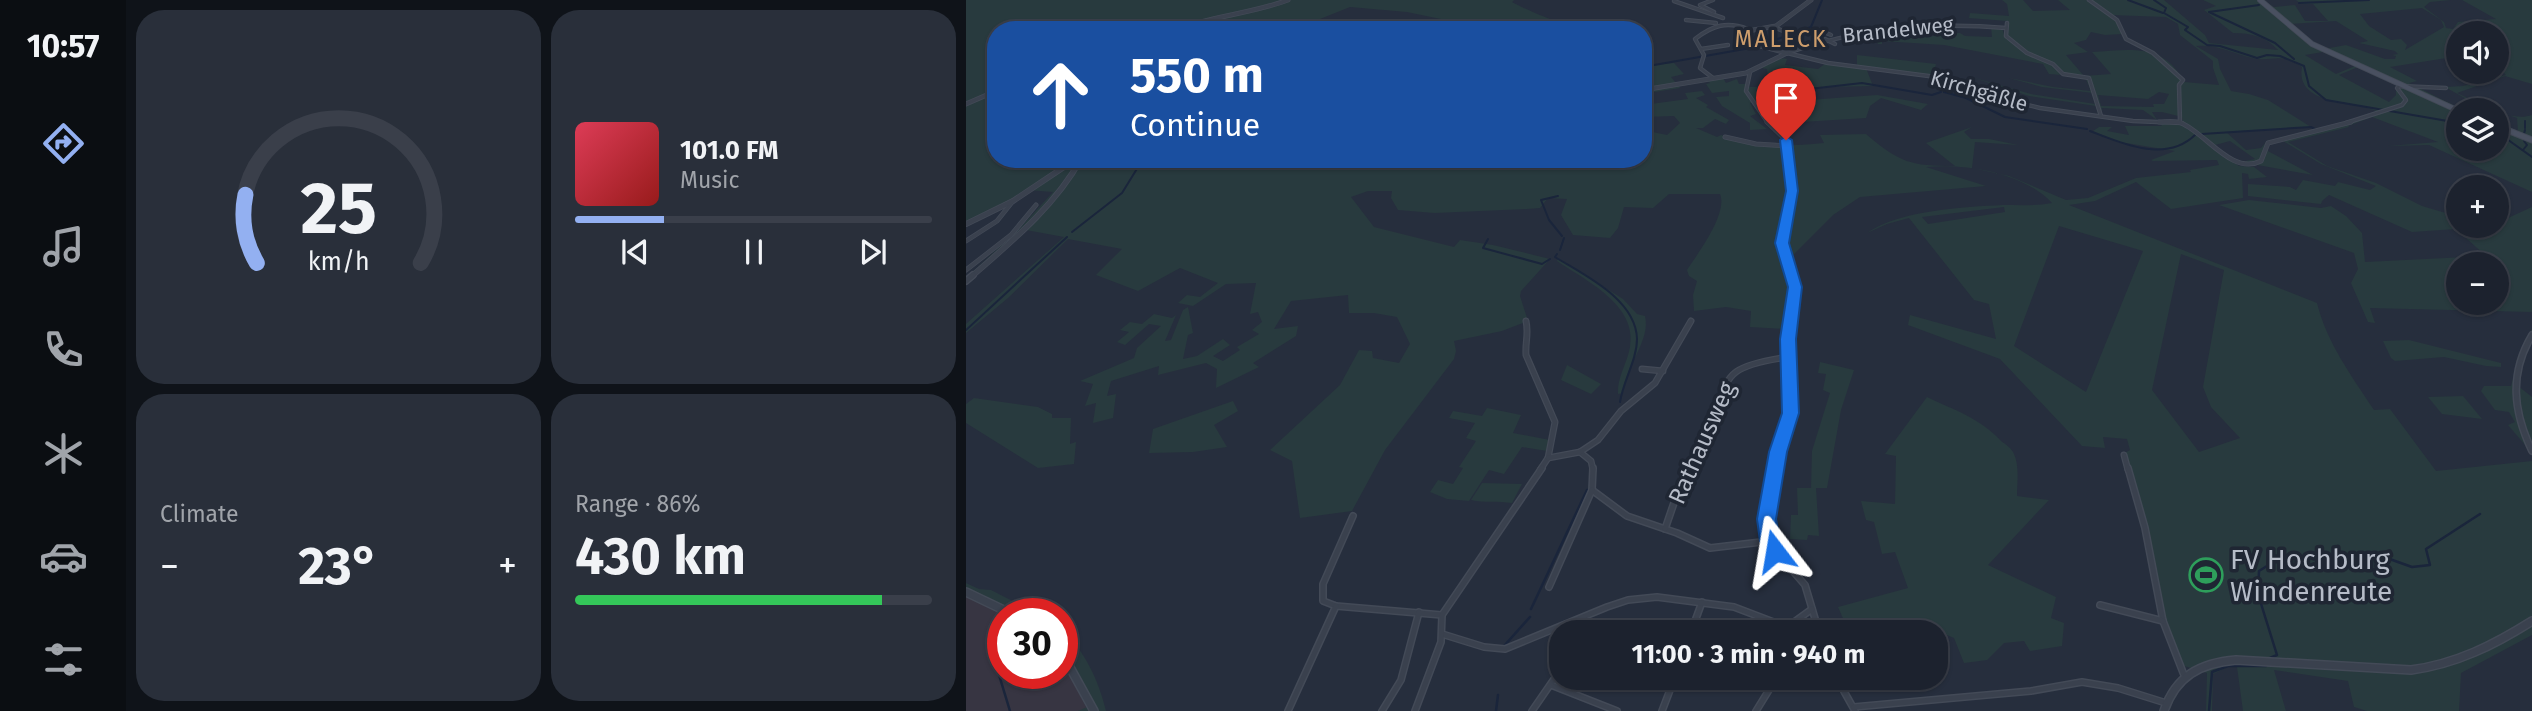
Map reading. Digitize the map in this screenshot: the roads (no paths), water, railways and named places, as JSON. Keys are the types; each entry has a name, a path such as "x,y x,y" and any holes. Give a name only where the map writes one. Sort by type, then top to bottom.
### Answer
{"main road":[{"path":"2260,0 2306,41 2446,105"},
{"path":"2509,131 2529,139"}],"street":[{"path":"1199,21 1267,8 1288,0"},
{"path":"1713,0 1700,5 1729,22 1748,29 1774,27 1790,18 1811,0"},
{"path":"2090,0 2117,20 2126,39 2158,56 2183,80 2179,85 2180,122 2240,164 2253,165 2261,161 2268,143 2319,132 2405,104 2406,100 2397,88 2401,85 2446,88"},
{"path":"1674,1 1723,18"},
{"path":"1686,20 1729,22"},
{"path":"1713,78 1700,68 1703,60 1695,39 1717,23"},
{"name":"Brandelweg","path":"1787,53 1833,34 1926,23 2006,25 2006,36 2027,52 2053,64 2063,74 2089,78 2101,116"},
{"path":"1774,27 1783,31"},
{"path":"1748,29 1741,35 1745,42 1787,53"},
{"name":"Brandelweg","path":"1819,30 1833,34"},
{"name":"Brandelweg","path":"1824,39 1835,44"},
{"path":"1701,49 1728,45"},
{"path":"1652,88 1751,72 1787,53"},
{"name":"Kirchgäßle","path":"1787,53 1828,63 1944,78 2020,104 2133,121 2180,122"},
{"path":"1751,72 1746,91 1768,123 1786,140 1792,191 1781,237 1795,287 1788,334 1790,413 1778,452 1767,519 1770,541 1805,585 1816,620"},
{"path":"966,104 987,94"},
{"path":"1725,137 1756,144 1788,146"},
{"path":"966,224 1013,201 1062,168"},
{"path":"966,281 1019,235 1070,179 1076,168"},
{"path":"966,241 997,221 1013,201"},
{"path":"966,270 1011,234 1036,205"},
{"path":"1415,711 1421,701 1442,638 1442,615 1548,458 1555,422 1526,355 1525,344 1529,334 1527,321"},
{"path":"1548,458 1580,452 1598,440 1621,411 1655,383 1691,321"},
{"path":"2532,335 2522,353 2513,392 2520,424 2532,451"},
{"name":"Rathausweg","path":"1665,528 1685,469 1705,437 1726,380 1753,362 1788,357"},
{"path":"1642,369 1663,371"},
{"path":"1549,587 1592,490 1594,466 1589,458 1580,452"},
{"path":"2124,455 2145,528 2163,621 2184,675"},
{"path":"1592,490 1627,516 1665,528 1710,548 1770,541"},
{"path":"1353,516 1321,590 1324,601 1336,606 1442,615"},
{"path":"966,592 987,602"},
{"path":"1579,620 1628,600 1673,597 1734,607 1768,620"},
{"path":"1695,620 1702,602"},
{"path":"2100,605 2163,621"},
{"path":"1289,711 1336,606"},
{"path":"1800,620 1813,609"},
{"path":"1382,711 1401,680 1419,612"},
{"path":"1843,690 1854,709 2031,691 2082,682 2118,688 2165,707 2184,675 2210,663 2235,660 2411,670 2434,668 2454,662 2532,621"},
{"path":"1442,638 1500,649 1549,632"},
{"path":"1078,682 1094,711"},
{"path":"1532,711 1549,688"},
{"path":"1564,690 1617,711"},
{"path":"1662,711 1670,690"},
{"path":"1756,711 1769,690"}],"waterway":[{"path":"1761,45 1811,27 1822,0"},
{"path":"2128,0 2163,13"},
{"path":"2154,0 2166,8 2164,13 2188,27 2185,30 2207,45 2220,46 2257,58 2267,55 2280,56 2304,66 2309,86 2326,100 2446,121"},
{"path":"2299,3 2369,0"},
{"path":"2259,5 2209,12 2275,43 2294,59"},
{"path":"1652,65 1756,47"},
{"path":"1774,93 1862,83 1932,95 1941,92"},
{"path":"1961,86 1944,92 1966,98 2005,117 2087,129"},
{"path":"2525,121 2525,128"},
{"path":"2202,134 2311,127 2315,129"},
{"path":"2524,134 2525,130"},
{"path":"2090,131 2130,145 2158,149 2171,148 2195,135"},
{"path":"2509,141 2532,157"},
{"path":"2523,150 2527,145 2524,141"},
{"path":"1072,232 1122,193 1137,168"},
{"path":"1558,196 1541,200 1549,220 1562,236"},
{"path":"966,330 1067,237"},
{"path":"1560,250 1564,238"},
{"path":"1488,239 1483,248 1542,264 1550,259"},
{"path":"1557,254 1555,257 1593,280 1618,300 1634,325 1636,347 1620,402"},
{"path":"1531,609 1587,490"},
{"path":"2270,658 2277,655 2258,594 2259,571 2275,561 2304,557 2384,557 2412,567 2430,565 2426,549 2480,514"},
{"path":"1504,646 1530,617"},
{"path":"2209,711 2212,672 2228,666 2266,666"},
{"path":"1003,689 1010,711"},
{"path":"1496,711 1498,695"}],"place":[{"name":"FV Hochburg Windenreute","path":"2206,575"}],"district":[{"name":"MALECK","path":"1781,39"}]}
